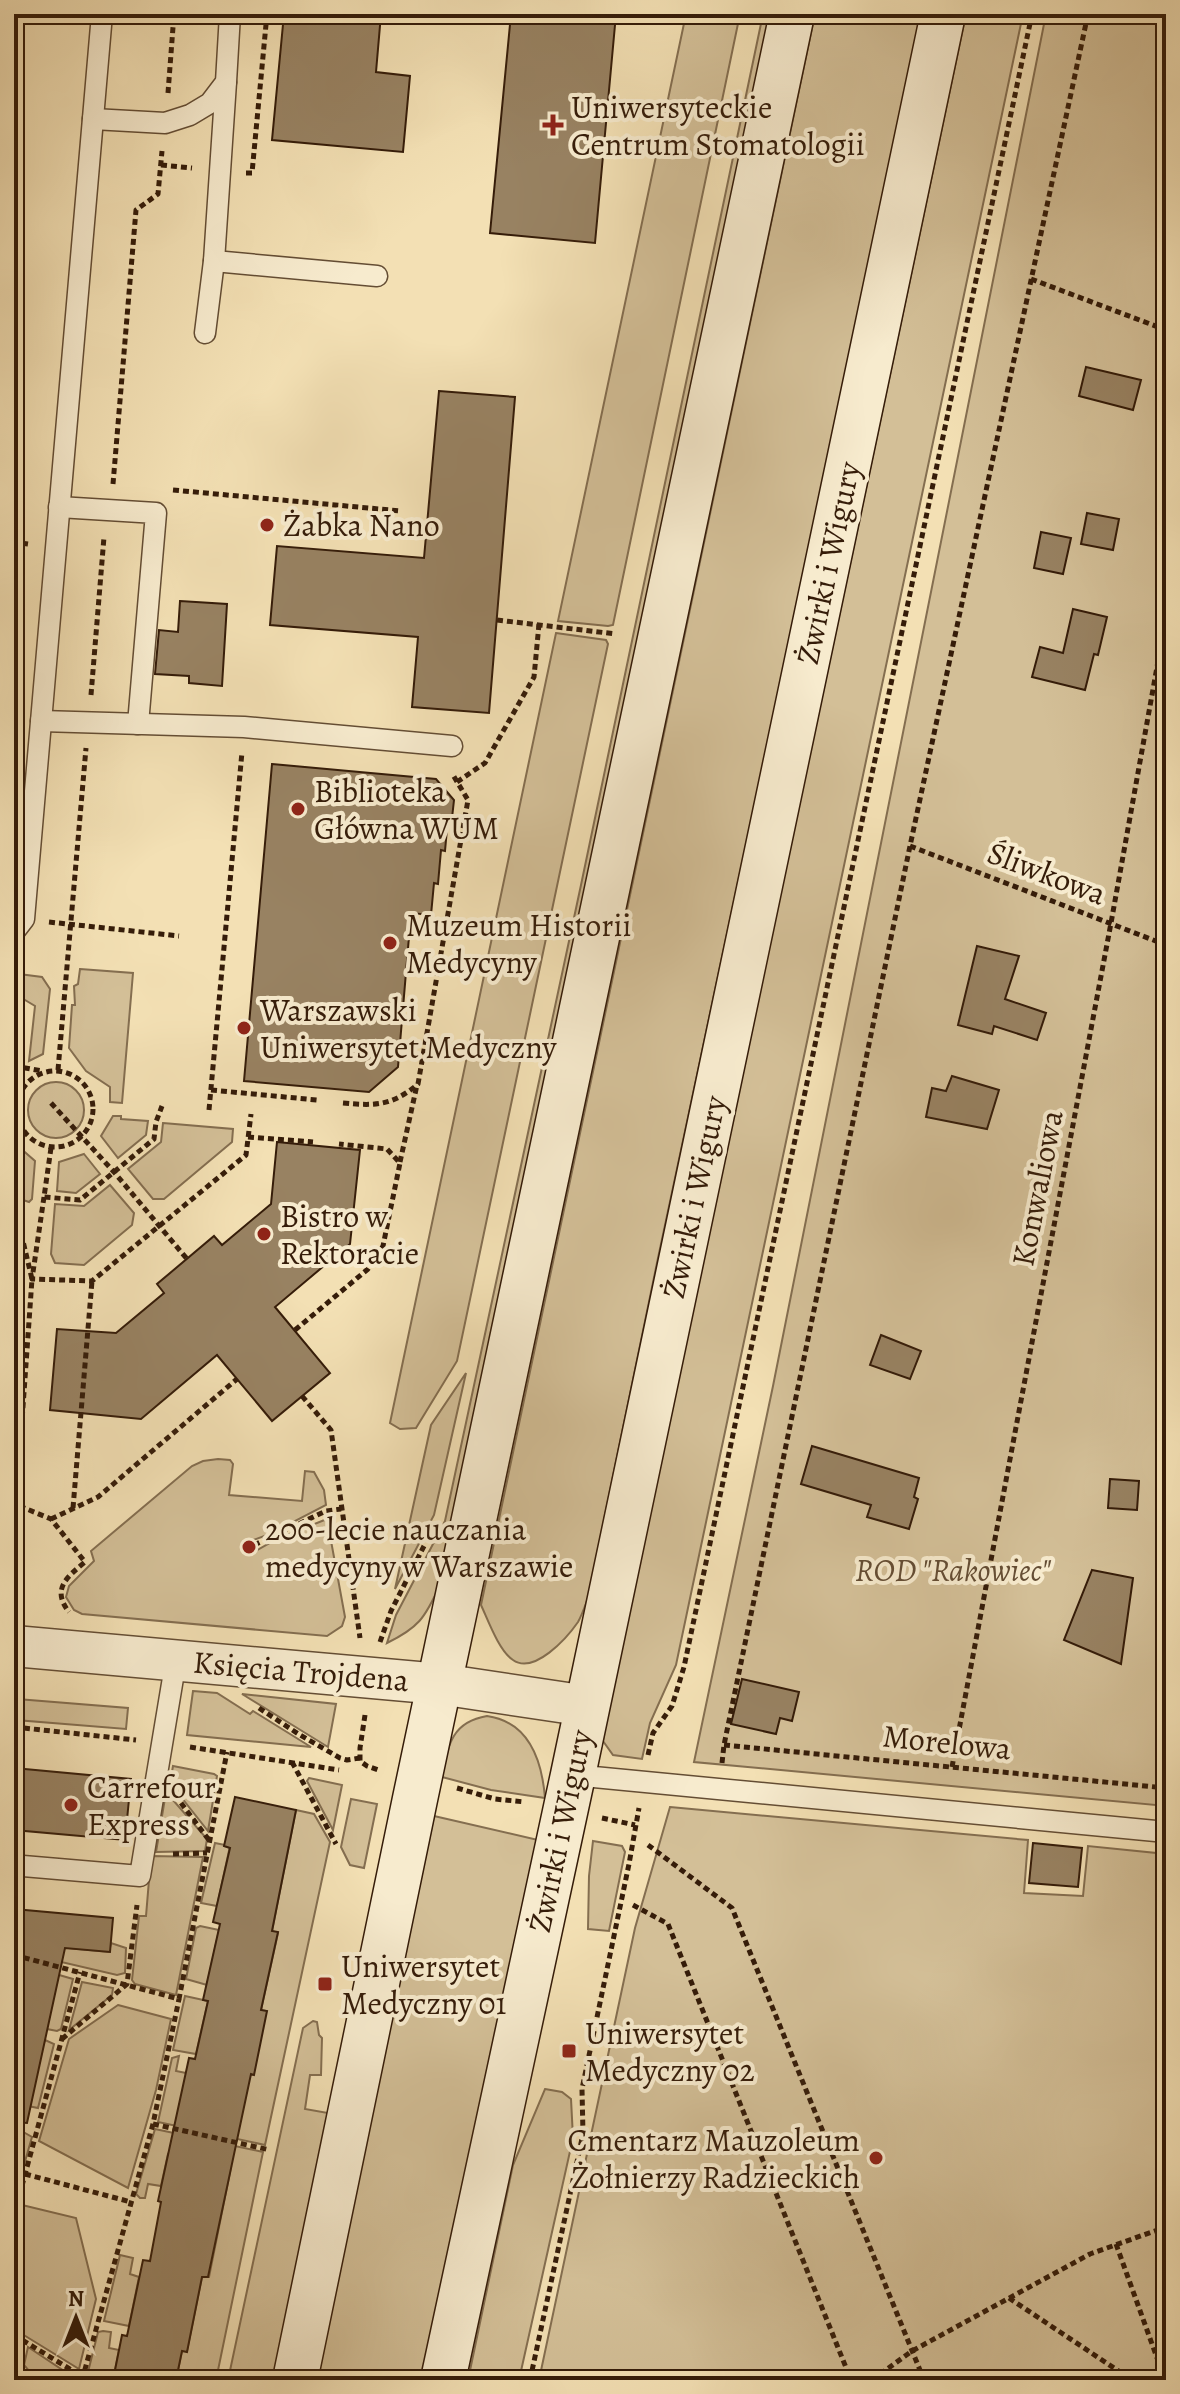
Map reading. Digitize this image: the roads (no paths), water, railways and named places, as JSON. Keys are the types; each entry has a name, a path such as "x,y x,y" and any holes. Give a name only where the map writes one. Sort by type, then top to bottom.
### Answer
{"main road":[{"path":"295,2380 792,14"},
{"name":"Żwirki i Wigury","path":"443,2380 943,14"}],"street":[{"name":"Księcia Trojdena","path":"14,1646 440,1684 587,1706"}],"lane":[{"path":"14,932 24,919 102,14"},
{"path":"205,333 214,261 230,14"},
{"path":"93,119 165,123 190,115 210,103 226,82"},
{"path":"214,261 377,276"},
{"path":"59,507 156,513 138,724"},
{"path":"41,721 244,727 449,755"},
{"path":"23,1866 140,1876 176,1660"},
{"path":"573,1775 1166,1832"}],"place":[{"name":"Uniwersyteckie Centrum Stomatologii","path":"553,125"},
{"name":"Żabka Nano","path":"267,525"},
{"name":"Biblioteka Główna WUM","path":"298,809"},
{"name":"Muzeum Historii Medycyny","path":"390,943"},
{"name":"Warszawski Uniwersytet Medyczny","path":"244,1028"},
{"name":"Bistro w Rektoracie","path":"264,1234"},
{"name":"200-lecie nauczania medycyny w Warszawie","path":"249,1547"},
{"name":"Carrefour Express","path":"71,1805"},
{"name":"Uniwersytet Medyczny 01","path":"325,1984"},
{"name":"Uniwersytet Medyczny 02","path":"569,2051"},
{"name":"Cmentarz Mauzoleum Żołnierzy Radzieckich","path":"876,2158"}],"park label":[{"name":"ROD \"Rakowiec\"","path":"953,1570"}]}
